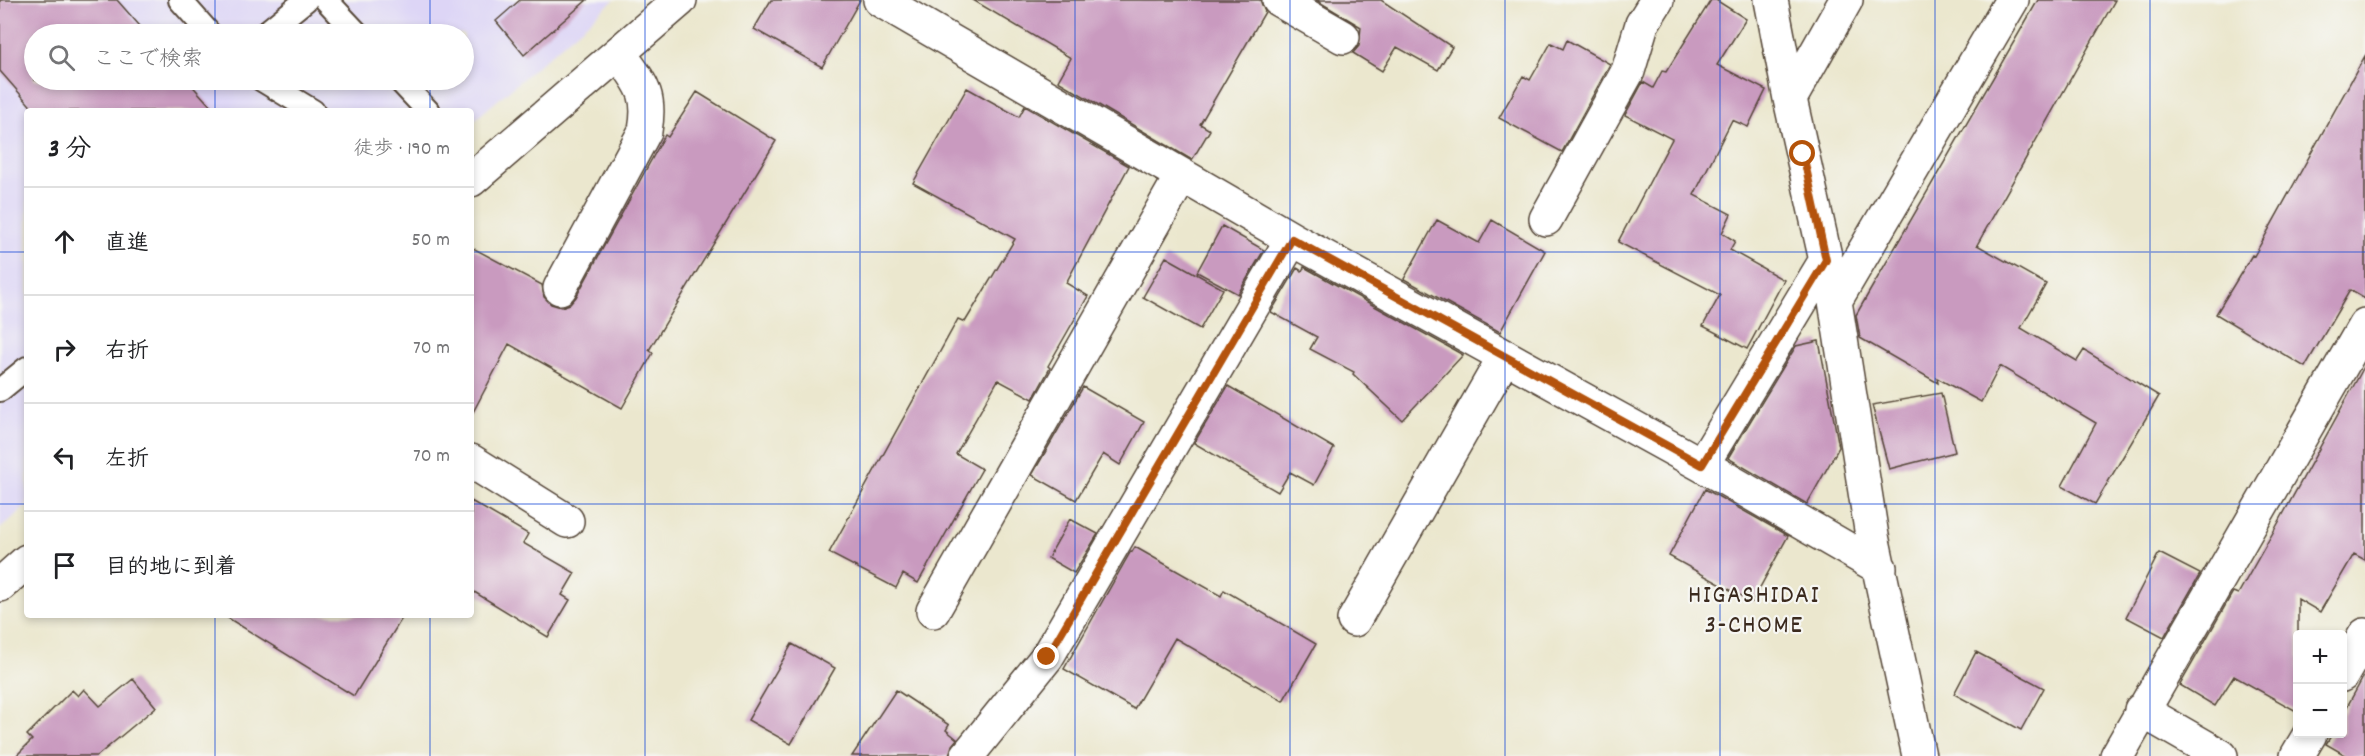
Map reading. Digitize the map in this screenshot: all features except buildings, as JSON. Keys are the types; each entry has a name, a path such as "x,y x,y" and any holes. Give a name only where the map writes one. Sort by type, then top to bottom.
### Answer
{"street":[{"path":"475,169 619,53 680,0"},
{"path":"880,0 1292,239 1702,465 1880,568"},
{"path":"1279,0 1343,37"},
{"path":"1546,219 1628,71 1642,24 1657,0"},
{"path":"1771,0 1790,99 1835,302 1871,526 1919,756"},
{"path":"1790,99 1846,0"},
{"path":"1835,302 2013,0"},
{"path":"560,288 645,131 649,110 644,88 619,53"},
{"path":"933,611 1182,175"},
{"path":"967,756 1047,657 1292,239"},
{"path":"1702,465 1826,260"},
{"path":"2117,756 2365,325"},
{"path":"1354,620 1505,356"},
{"path":"474,463 567,521"},
{"path":"0,585 24,564"},
{"path":"2347,668 2365,635"},
{"path":"2141,711 2221,756"},
{"path":"2297,756 2308,738"}],"lane":[{"path":"180,0 201,24"},
{"path":"276,24 306,0"},
{"path":"326,0 349,24"},
{"path":"278,90 308,108"},
{"path":"408,90 425,108"},
{"path":"0,390 24,370"}],"shaded area":[{"path":"0,0 614,0 474,120 474,108 24,108 24,508 0,529"}],"district":[{"name":"HIGASHIDAI 3-CHOME","path":"1754,608"}],"route":[{"path":"1047,657 1292,239 1702,465 1826,260 1803,154"}]}
